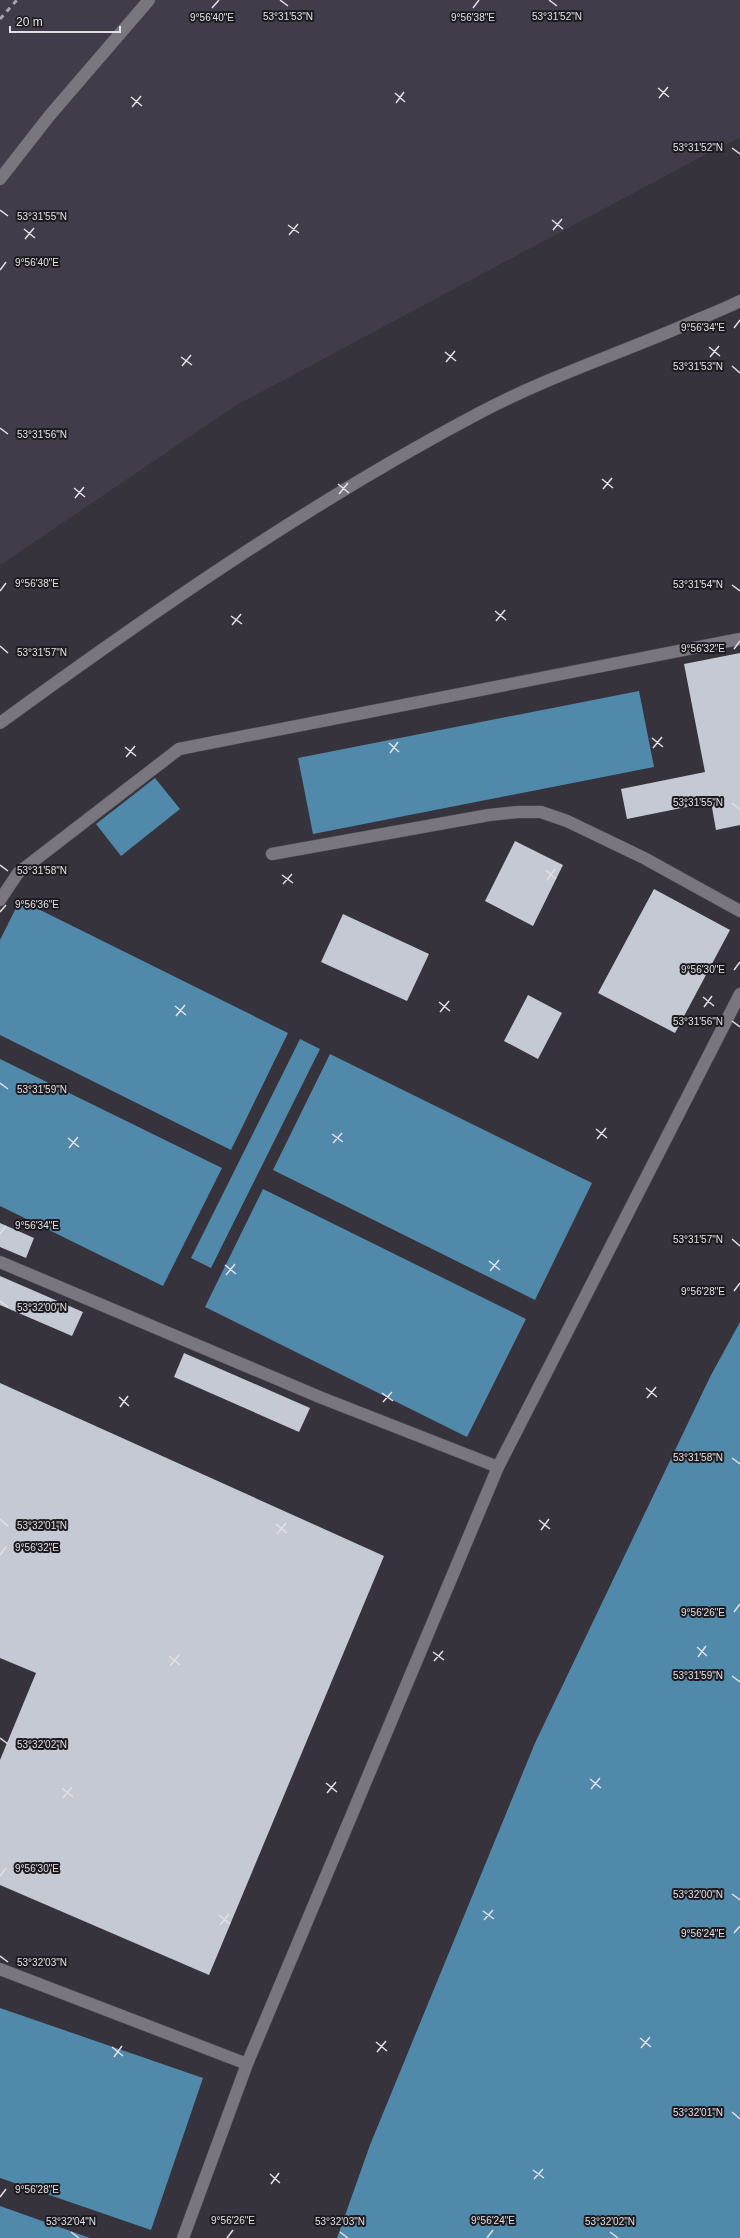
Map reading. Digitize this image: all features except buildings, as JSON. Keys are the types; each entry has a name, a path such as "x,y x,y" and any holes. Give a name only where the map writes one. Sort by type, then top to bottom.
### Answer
{"lane":[{"path":"0,179 50,115 149,0"},
{"path":"0,723 98,651 158,610 315,509 432,440 485,410 740,301"},
{"path":"0,900 18,873 179,749 740,639"},
{"path":"272,854 483,816 518,812 540,812 567,821 596,834 740,911"},
{"path":"183,2238 247,2064 498,1467 740,994"},
{"path":"0,1262 322,1398 498,1467"},
{"path":"0,1969 247,2064"}],"shaded area":[{"path":"0,0 740,0 740,138 716,149 237,405 0,565"}],"water":[{"path":"639,691 654,767 313,834 298,758"},
{"path":"155,778 180,809 121,856 96,824"},
{"path":"20,900 288,1033 231,1150 0,1035 0,940"},
{"path":"300,1039 320,1049 211,1268 191,1258"},
{"path":"330,1054 592,1183 535,1300 273,1170"},
{"path":"0,1059 222,1168 163,1286 0,1206"},
{"path":"263,1189 526,1319 467,1437 205,1307"},
{"path":"740,1322 740,2238 337,2238 370,2145 535,1743 710,1377"},
{"path":"0,2008 203,2078 151,2230 0,2178"},
{"path":"0,2206 90,2238 0,2238"}],"railway":[{"path":"0,19 17,0"}]}
